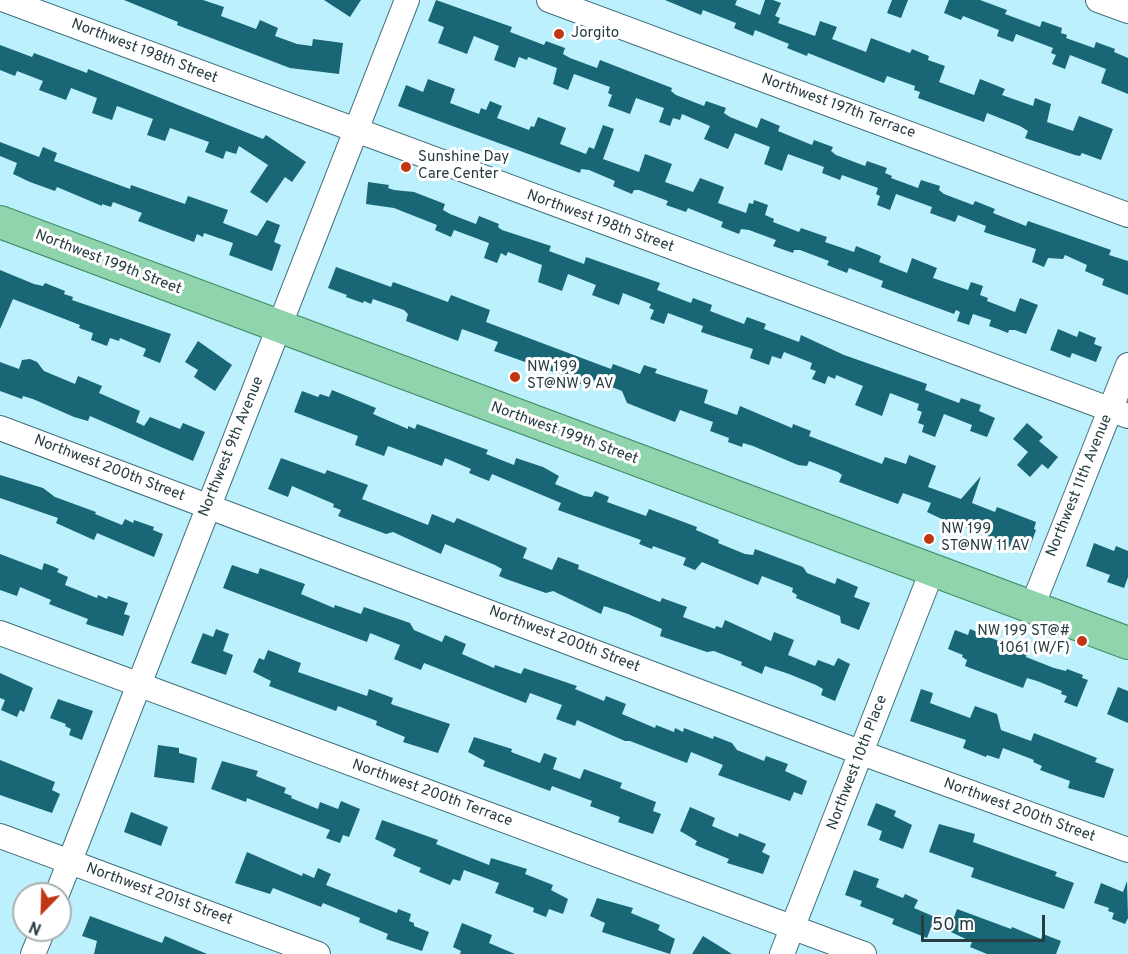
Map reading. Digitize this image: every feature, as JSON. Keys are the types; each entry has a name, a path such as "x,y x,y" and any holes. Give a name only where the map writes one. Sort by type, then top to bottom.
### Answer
{"main road":[{"name":"Northwest 199th Street","path":"0,222 1128,643"}],"street":[{"name":"Northwest 198th Street","path":"5,0 1119,413"},
{"name":"Northwest 9th Avenue","path":"62,882 280,328 406,0"},
{"name":"Northwest 197th Terrace","path":"549,0 1128,215"},
{"path":"1098,0 1128,11"},
{"name":"Northwest 11th Avenue","path":"1032,607 1119,413 1128,365"},
{"name":"Northwest 200th Street","path":"0,428 862,753 1128,850"},
{"name":"Northwest 10th Place","path":"782,954 932,571"},
{"name":"Northwest 200th Terrace","path":"0,633 864,954"},
{"name":"Northwest 201st Street","path":"0,836 318,954"}],"building":[{"path":"124,0 203,0 224,7 221,16 256,29 260,20 278,28 275,36 297,44 312,46 313,39 343,43 339,74 290,68 177,25 178,22"},
{"path":"324,0 361,0 350,17"},
{"path":"436,0 512,27 510,32 544,45 546,41 565,48 563,54 570,58 597,68 600,60 672,88 671,91 676,95 704,106 706,101 726,108 724,113 730,117 757,128 761,118 780,126 778,131 812,145 814,140 833,147 831,151 836,155 865,166 867,161 887,168 885,173 892,176 891,178 918,188 921,180 940,186 939,190 944,194 973,205 975,201 995,209 993,213 1026,226 1028,221 1111,250 1109,255 1128,261 1128,295 1102,285 1104,279 1085,271 1087,265 1065,255 1063,259 1048,258 1044,267 1032,262 1036,249 984,232 986,226 958,215 955,222 930,213 932,207 896,194 890,210 877,205 880,196 876,194 878,188 842,175 840,180 822,173 824,167 788,154 782,171 764,164 770,147 735,133 728,149 704,139 710,126 682,114 680,120 673,118 670,126 659,122 664,108 636,98 630,114 608,106 612,95 608,93 610,87 574,74 568,90 553,84 557,68 528,57 527,60 519,57 515,68 494,60 499,46 474,36 467,54 438,43 444,27 428,21"},
{"path":"665,0 737,0 735,5 760,15 765,0 773,0 781,3 775,16 780,18 778,23 815,36 820,21 837,27 832,39 866,52 871,38 910,53 912,49 929,56 928,60 945,66 939,82 974,95 980,79 1005,89 1002,95 1033,106 1035,98 1051,104 1047,122 1073,131 1079,116 1113,129 1101,160 1082,153 1080,156 1075,155 1025,138 1028,131 987,113 984,122 918,98 920,92 914,90 915,86 887,76 884,83 808,53 807,56 787,48 789,44 755,30 753,36 734,28 736,23 703,10 701,15"},
{"path":"892,0 908,0 901,18 887,13"},
{"path":"949,0 980,0 1007,10 1005,14 1040,27 1042,21 1062,28 1061,33 1067,35 1066,38 1094,48 1096,42 1115,49 1114,52 1128,58 1128,94 1101,83 1106,69 1070,55 1065,69 1052,64 1056,55 1051,53 1053,48 1016,34 1013,42 997,36 999,30 963,16 961,20 944,13"},
{"path":"0,45 32,57 34,53 87,73 88,69 263,139 266,135 306,162 292,182 285,177 267,203 250,192 268,165 239,146 236,154 226,151 223,159 205,152 209,142 170,128 165,141 147,135 153,119 117,106 112,120 92,113 97,98 71,88 66,100 39,90 43,81 17,71 15,76 0,70"},
{"path":"428,79 455,89 450,103 479,114 481,108 486,110 490,101 502,106 497,118 529,130 531,126 534,127 538,117 566,128 560,144 586,154 589,147 594,149 603,125 614,129 603,159 639,172 645,154 672,164 665,182 693,192 700,178 724,187 718,203 746,213 749,203 753,204 754,200 768,205 765,215 774,219 773,222 799,232 801,228 827,237 825,242 854,252 856,246 881,256 879,262 907,273 912,258 937,268 933,278 968,290 971,282 983,286 980,295 988,298 987,301 1015,312 1020,298 1038,305 1026,334 1015,330 1009,330 1008,333 989,326 991,320 973,314 969,325 957,321 960,312 956,310 954,314 881,287 883,281 849,268 847,273 827,265 829,261 800,250 794,250 793,253 773,246 776,240 749,230 741,229 739,234 721,227 723,222 688,208 686,212 666,205 668,201 639,190 634,190 632,194 613,186 615,181 589,170 581,169 580,173 398,106 406,85 423,92"},
{"path":"0,142 39,157 43,147 57,153 54,161 130,189 131,185 185,204 188,196 228,210 223,223 257,236 267,220 280,225 274,242 281,245 272,271 229,255 233,243 204,233 203,237 197,234 194,242 138,221 142,213 113,202 111,207 102,204 102,206 57,187 55,191 13,174 17,163 0,156"},
{"path":"368,182 389,185 388,188 394,190 414,192 445,204 443,210 476,224 479,216 499,224 498,227 502,230 551,246 549,251 584,264 586,257 660,283 657,290 691,303 693,298 712,305 710,311 744,324 747,317 766,324 764,329 799,342 801,335 844,355 927,384 925,390 959,403 961,398 981,405 979,411 995,418 987,437 970,431 972,425 944,414 935,437 922,432 924,425 918,423 922,412 917,410 919,404 890,393 882,416 855,405 863,386 836,375 835,379 828,376 825,384 812,379 816,371 810,369 812,363 784,352 781,359 772,356 769,365 750,358 753,349 701,332 703,326 668,313 664,324 650,319 654,310 649,308 651,304 623,293 619,305 592,295 596,285 568,274 562,291 538,282 542,265 508,252 506,256 501,253 497,263 484,258 489,243 454,230 451,237 435,230 437,225 394,208 366,204"},
{"path":"336,267 391,287 393,282 448,302 451,295 490,310 486,322 611,369 613,364 640,374 644,365 657,369 655,373 708,390 704,403 737,415 740,406 792,428 793,424 811,431 809,436 882,464 885,457 906,464 909,455 936,466 928,487 961,499 981,476 972,503 995,512 997,507 1036,522 1034,529 1036,530 1028,552 1020,549 1019,551 985,536 986,534 927,512 931,503 903,493 898,504 839,482 842,475 838,472 809,461 807,466 798,465 753,446 743,443 742,447 728,442 729,438 710,431 713,422 680,410 675,422 627,403 622,391 594,380 592,386 584,383 583,385 567,379 568,377 494,351 498,342 462,329 458,341 406,321 408,314 404,310 373,299 371,304 346,297 347,295 328,288"},
{"path":"0,270 34,284 43,286 45,283 65,291 64,294 73,297 72,300 171,334 160,363 143,356 146,349 120,338 119,341 110,338 107,346 91,340 93,333 79,328 80,325 13,299 0,329"},
{"path":"1058,329 1077,337 1079,331 1096,338 1094,344 1102,347 1096,362 1072,353 1070,358 1050,350"},
{"path":"198,341 232,365 215,391 194,377 198,370 185,362"},
{"path":"30,359 37,362 44,371 75,384 78,376 102,386 99,393 140,411 136,422 144,426 150,417 180,429 183,423 205,432 193,461 90,416 88,421 33,399 23,396 22,399 0,391 0,362 19,369 22,360"},
{"path":"332,390 376,408 373,414 408,429 408,426 415,429 417,424 488,450 486,454 514,465 516,458 543,467 559,476 555,484 584,496 592,497 595,491 609,497 607,502 646,516 649,509 697,527 696,530 719,540 718,543 745,554 753,555 755,549 803,567 807,573 835,584 837,578 858,587 854,597 870,603 859,630 841,623 840,616 796,598 797,595 792,592 793,588 762,576 758,585 702,562 695,570 683,565 686,558 653,546 652,549 639,544 641,540 558,510 561,503 492,474 489,481 469,473 471,469 445,458 442,466 388,446 384,456 355,445 358,436 294,412 302,391 318,397 320,394 329,397"},
{"path":"1027,423 1043,437 1039,441 1058,457 1048,469 1042,464 1030,477 1017,465 1028,452 1013,439"},
{"path":"281,458 325,474 327,470 368,485 362,499 428,525 432,514 454,523 457,518 527,548 523,558 552,570 558,557 579,565 578,569 660,602 662,598 687,607 683,617 715,629 716,626 722,628 725,620 771,641 774,632 794,640 788,655 815,666 818,660 834,666 838,658 850,664 835,701 821,695 823,689 789,674 765,666 762,674 741,665 742,662 714,651 707,652 660,636 662,629 628,614 604,606 601,614 553,591 546,593 506,579 499,576 502,569 445,544 441,554 393,532 386,534 338,516 341,510 333,507 334,504 292,486 288,497 268,489"},
{"path":"0,475 43,488 55,497 96,512 95,514 122,525 125,519 154,527 153,530 163,534 154,557 97,533 94,540 56,523 58,518 0,498"},
{"path":"1094,543 1114,551 1116,546 1128,551 1128,577 1124,588 1107,582 1110,575 1086,566"},
{"path":"0,554 42,570 44,563 52,566 59,569 57,572 68,577 65,585 97,598 98,595 107,599 108,596 128,603 124,614 130,616 123,636 86,624 88,619 49,604 51,600 20,587 17,596 0,590"},
{"path":"232,565 258,574 260,568 305,584 301,594 334,608 335,605 361,614 364,607 410,623 414,630 442,642 445,635 466,644 462,654 494,668 495,665 521,674 524,668 577,686 575,689 604,701 606,696 626,704 622,714 655,728 656,725 674,732 675,728 683,732 684,728 713,739 714,736 732,743 737,750 764,761 766,756 788,764 785,771 807,781 802,795 794,792 790,801 718,775 723,765 691,752 687,763 625,741 577,720 575,726 556,719 562,705 530,693 526,703 424,663 421,670 394,659 400,645 370,633 367,642 223,588"},
{"path":"216,629 229,634 223,651 233,655 226,675 191,663 203,633 213,637"},
{"path":"970,629 1027,653 1026,657 1054,668 1066,671 1067,669 1083,675 1082,678 1088,680 1077,707 1064,702 1067,696 1061,694 1062,691 1037,681 1027,678 1023,688 965,666 967,660 962,657 963,655 948,649 955,630 968,635"},
{"path":"268,650 301,663 298,672 367,696 369,689 393,698 391,704 450,724 438,753 403,742 405,737 376,725 377,721 338,706 336,711 269,686 271,681 253,672 259,658 264,660"},
{"path":"0,673 33,688 24,712 20,710 17,717 1,710 5,700 0,698"},
{"path":"1118,687 1128,691 1128,723 1107,714"},
{"path":"921,689 933,693 930,703 970,718 975,706 997,714 1001,730 1031,741 1034,733 1097,758 1095,762 1114,769 1104,798 1068,788 1070,781 1040,770 1042,766 1033,762 1034,760 1003,748 999,759 987,755 986,757 963,748 966,740 910,721"},
{"path":"58,699 93,711 82,740 69,735 71,729 65,726 66,724 50,718"},
{"path":"474,737 512,749 511,752 540,763 544,753 557,758 553,769 580,779 584,769 622,783 620,788 656,802 653,811 661,814 653,834 618,822 620,817 590,806 592,801 552,786 550,791 483,766 485,761 468,752"},
{"path":"158,745 179,748 179,753 197,758 194,783 154,777"},
{"path":"0,760 55,782 52,790 60,794 52,813 0,795"},
{"path":"222,761 258,771 256,776 286,788 284,793 292,796 291,798 318,809 320,802 338,809 341,801 360,809 349,837 343,835 340,843 326,838 330,830 247,798 246,802 211,789"},
{"path":"876,803 896,811 894,816 912,825 903,849 879,840 882,831 867,825"},
{"path":"690,807 715,818 712,826 738,837 739,833 766,844 762,852 770,856 763,874 727,863 729,859 695,845 697,841 680,831"},
{"path":"131,812 168,827 161,846 124,832"},
{"path":"382,820 438,840 436,844 489,865 491,858 527,869 525,874 553,885 551,890 568,899 563,914 549,909 546,917 533,912 534,908 495,893 499,883 464,870 460,881 453,879 450,885 419,872 421,868 393,856 396,849 375,839"},
{"path":"939,824 975,834 973,842 1057,872 1055,876 1074,883 1064,909 971,877 974,868 929,852"},
{"path":"247,852 302,876 303,873 314,878 318,868 331,874 326,885 397,913 398,909 411,914 409,921 414,923 414,926 429,932 422,951 386,939 388,934 359,922 360,918 323,903 321,907 273,888 270,894 235,883"},
{"path":"854,870 879,879 876,887 903,898 905,894 918,900 914,908 935,917 927,938 892,924 894,919 860,906 862,901 845,895"},
{"path":"1127,881 1128,918 1125,924 1112,919 1114,913 1108,911 1109,908 1094,903 1101,883 1123,892"},
{"path":"597,898 633,908 631,913 660,925 658,930 675,939 670,954 602,932 605,923 590,916"},
{"path":"957,909 1041,939 1043,934 1061,941 1056,954 987,954 970,947 972,942 949,931"},
{"path":"90,916 162,943 165,936 207,954 94,954 97,941 82,936"},
{"path":"462,923 492,935 489,943 515,954 460,954 461,951 453,947"},
{"path":"703,936 732,954 692,954"}],"place":[{"name":"Jorgito","path":"559,34"},
{"name":"Sunshine Day Care Center","path":"406,167"},
{"name":"NW 199 ST@NW 9 AV","path":"515,377"},
{"name":"NW 199 ST@NW 11 AV","path":"929,539"},
{"name":"NW 199 ST@# 1061 (W/F)","path":"1082,641"}]}
